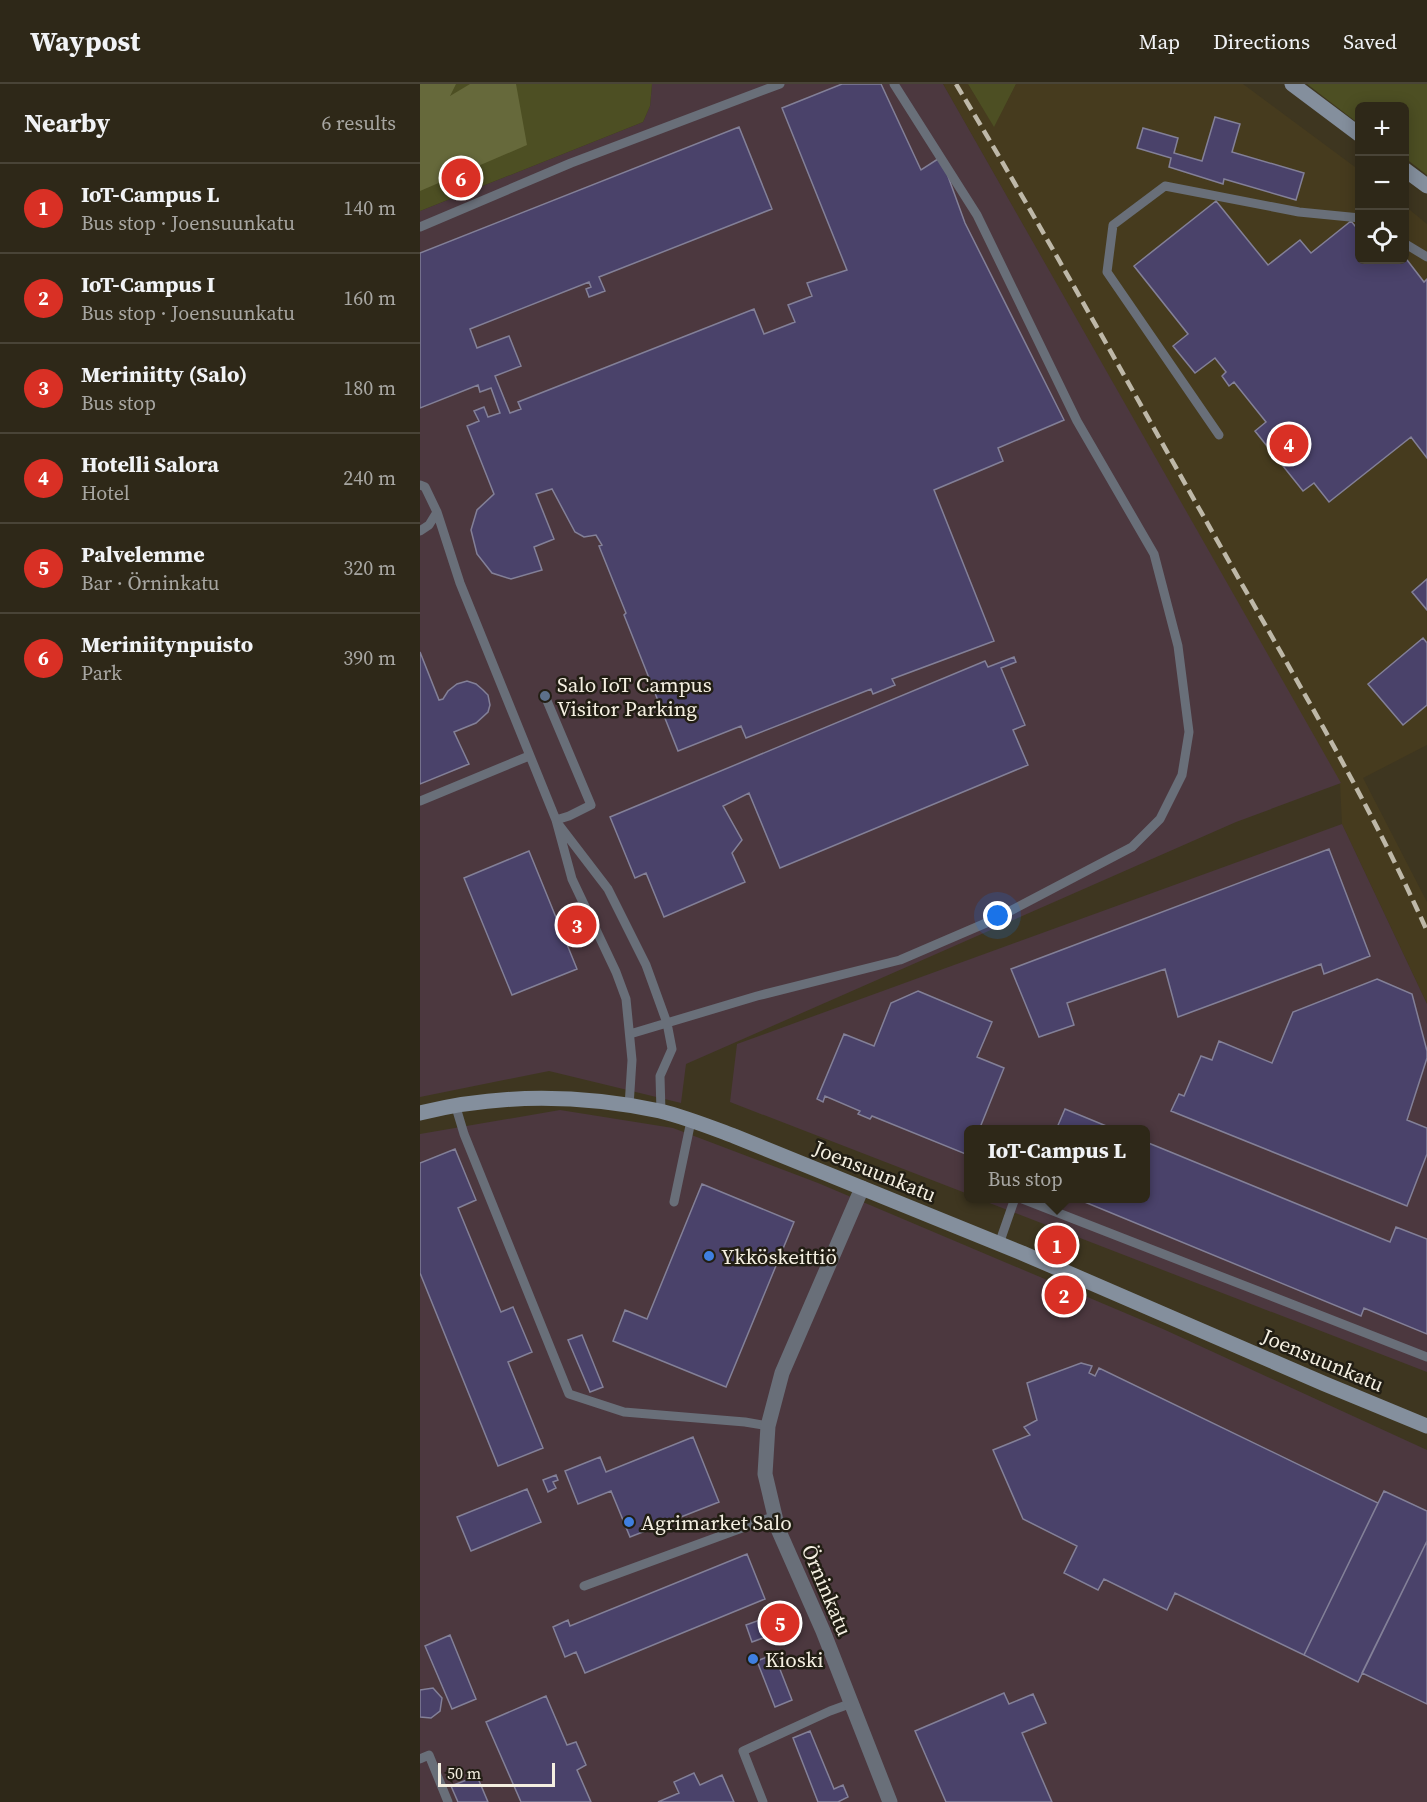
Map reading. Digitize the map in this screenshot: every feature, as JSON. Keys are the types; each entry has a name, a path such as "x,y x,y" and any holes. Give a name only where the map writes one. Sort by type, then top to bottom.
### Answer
{"street":[{"path":"1292,84 1355,132"},
{"path":"1409,173 1427,186"},
{"name":"Joensuunkatu","path":"420,1113 455,1104 500,1099 555,1097 629,1106 691,1120 999,1244 1427,1426"},
{"name":"Örninkatu","path":"862,1188 782,1373 768,1426 765,1474 778,1528 823,1631 890,1802"}],"lane":[{"path":"420,227 571,163 780,84"},
{"path":"630,1034 757,996 900,960 993,920 1132,847 1160,819 1182,775 1189,732 1178,646 1154,554 1077,421 977,215 894,84"},
{"path":"1219,435 1107,272 1113,225 1165,186 1299,212 1355,218"},
{"path":"1409,246 1427,257"},
{"path":"420,485 425,487 437,512 460,583 556,820 572,879 616,972 626,999 632,1060 629,1106"},
{"path":"420,531 429,525 437,512"},
{"path":"545,696 591,805 556,820"},
{"path":"420,801 529,756"},
{"path":"556,820 608,889 646,965 667,1023 672,1049 660,1076 661,1112"},
{"path":"455,1104 569,1394 624,1412 768,1426"},
{"path":"674,1202 691,1120"},
{"path":"999,1244 1016,1203"},
{"path":"1031,1203 1427,1357"},
{"path":"584,1586 775,1516"},
{"path":"763,1802 742,1751 852,1703"},
{"path":"420,1759 429,1755 448,1802"}],"shaded area":[{"path":"652,84 943,84 1341,783 1236,822 686,1064 681,1103 549,1071 420,1097 420,211 643,122 650,106"},
{"path":"943,84 968,84 994,126 1016,84 1243,84 1355,167 1355,264 1409,264 1409,209 1427,224 1427,745 1363,778 1427,902 1427,1004 1342,824 1340,783"},
{"path":"1342,824 1427,1004 1427,1372 989,1203 1150,1203 1150,1125 964,1125 964,1192 730,1102 737,1044"},
{"path":"560,1110 673,1128 818,1183 1163,1329 1427,1450 1427,1802 420,1802 420,1134"}],"green space":[{"path":"420,84 652,84 650,106 643,122 420,211"},
{"path":"420,84 456,84 450,96 470,84 516,84 527,145 420,191"},
{"path":"968,84 1016,84 994,127"},
{"path":"1307,84 1427,84 1427,175 1409,161 1409,102 1355,102 1355,121"}],"building":[{"path":"842,84 881,84 921,170 941,157 965,223 1064,420 998,448 1003,461 934,490 994,641 892,679 895,685 873,694 871,689 746,738 741,726 678,751 624,615 626,613 599,546 602,545 596,535 584,537 575,532 552,489 536,494 554,539 534,547 542,570 511,579 492,573 477,554 471,530 477,510 494,494 467,426 479,421 474,411 484,407 488,417 500,413 491,388 480,392 478,385 420,408 420,253 739,127 772,209 599,277 605,291 589,297 586,289 591,287 589,282 470,329 477,348 509,336 521,366 495,376 510,413 521,409 518,402 754,309 764,334 795,322 788,305 812,296 807,283 847,270 782,108"},
{"path":"1215,117 1240,124 1232,152 1304,173 1296,200 1224,179 1223,184 1169,167 1171,158 1137,148 1143,128 1178,138 1174,153 1202,161"},
{"path":"1216,201 1268,265 1300,240 1311,253 1351,221 1355,226 1355,264 1409,262 1424,282 1427,279 1427,458 1411,437 1329,502 1314,483 1303,491 1255,431 1266,422 1234,382 1229,386 1222,376 1226,372 1215,358 1195,373 1173,346 1188,334 1134,266"},
{"path":"1427,579 1427,610 1412,592"},
{"path":"1423,638 1427,643 1427,705 1403,725 1368,684"},
{"path":"420,652 439,700 443,699 448,691 457,684 467,681 476,684 488,695 490,705 488,712 476,723 454,732 469,764 420,784"},
{"path":"1014,657 1016,662 1001,668 1025,725 1013,730 1028,765 780,868 749,793 723,806 742,840 732,853 745,882 664,917 646,873 635,878 610,817 985,661 988,667"},
{"path":"1329,849 1370,956 1324,974 1321,964 1178,1017 1165,969 1067,1003 1074,1025 1039,1037 1011,969"},
{"path":"529,851 577,969 512,995 464,878"},
{"path":"1377,979 1412,994 1427,1051 1427,1058 1407,1120 1427,1128 1427,1154 1407,1206 1171,1111 1179,1094 1184,1096 1201,1056 1212,1060 1219,1041 1272,1063 1293,1012"},
{"path":"918,991 992,1022 977,1057 1004,1068 981,1125 964,1125 964,1153 872,1116 870,1119 858,1114 860,1111 825,1096 823,1102 817,1099 844,1034 874,1046 891,1003"},
{"path":"1065,1109 1104,1125 1058,1125"},
{"path":"1150,1144 1390,1242 1396,1227 1427,1239 1427,1334 1364,1308 1361,1316 1087,1203 1150,1203"},
{"path":"455,1149 476,1200 458,1208 501,1312 513,1307 532,1352 508,1362 543,1448 498,1466 420,1273 420,1163"},
{"path":"702,1184 794,1222 726,1387 613,1341 625,1310 647,1319"},
{"path":"582,1335 603,1387 590,1392 568,1340"},
{"path":"1081,1363 1092,1366 1089,1373 1095,1376 1099,1368 1378,1503 1304,1655 1175,1593 1167,1610 1104,1579 1098,1590 1064,1573 1077,1546 1023,1519 993,1450 1030,1435 1024,1427 1037,1420 1027,1383"},
{"path":"693,1437 719,1502 630,1537 611,1491 578,1504 565,1471 600,1457 606,1472"},
{"path":"556,1475 558,1480 553,1482 556,1488 548,1492 543,1480"},
{"path":"527,1489 541,1522 471,1551 457,1517"},
{"path":"1384,1491 1427,1511 1427,1541 1358,1682 1304,1655"},
{"path":"1427,1541 1427,1704 1362,1673"},
{"path":"747,1554 765,1599 585,1673 576,1652 565,1657 553,1627 568,1620 570,1626"},
{"path":"782,1612 788,1629 752,1642 746,1625"},
{"path":"450,1635 476,1699 452,1709 425,1646"},
{"path":"774,1654 792,1700 775,1707 757,1661"},
{"path":"433,1688 442,1698 440,1711 431,1718 420,1717 420,1690"},
{"path":"1004,1693 1009,1704 1033,1694 1046,1723 1022,1733 1052,1802 946,1802 915,1731"},
{"path":"546,1696 567,1745 576,1742 586,1765 577,1770 591,1802 521,1802 486,1722"},
{"path":"810,1731 834,1789 843,1785 848,1797 838,1802 818,1802 793,1738"},
{"path":"694,1773 700,1785 722,1775 734,1802 658,1802 679,1793 674,1782"},
{"path":"477,1776 488,1802 458,1802 451,1786"}],"railway":[{"path":"956,84 1057,257 1329,738 1380,833 1427,931"}],"place":[{"name":"Meriniitynpuisto","path":"461,178"},
{"name":"Hotelli Salora","path":"1289,444"},
{"name":"Salo IoT Campus Visitor Parking","path":"545,696"},
{"name":"Meriniitty (Salo)","path":"577,925"},
{"name":"IoT-Campus L","path":"1057,1245"},
{"name":"Ykköskeittiö","path":"709,1256"},
{"name":"IoT-Campus I","path":"1064,1295"},
{"name":"Agrimarket Salo","path":"629,1522"},
{"name":"Palvelemme","path":"780,1623"},
{"name":"Kioski","path":"753,1659"}]}
